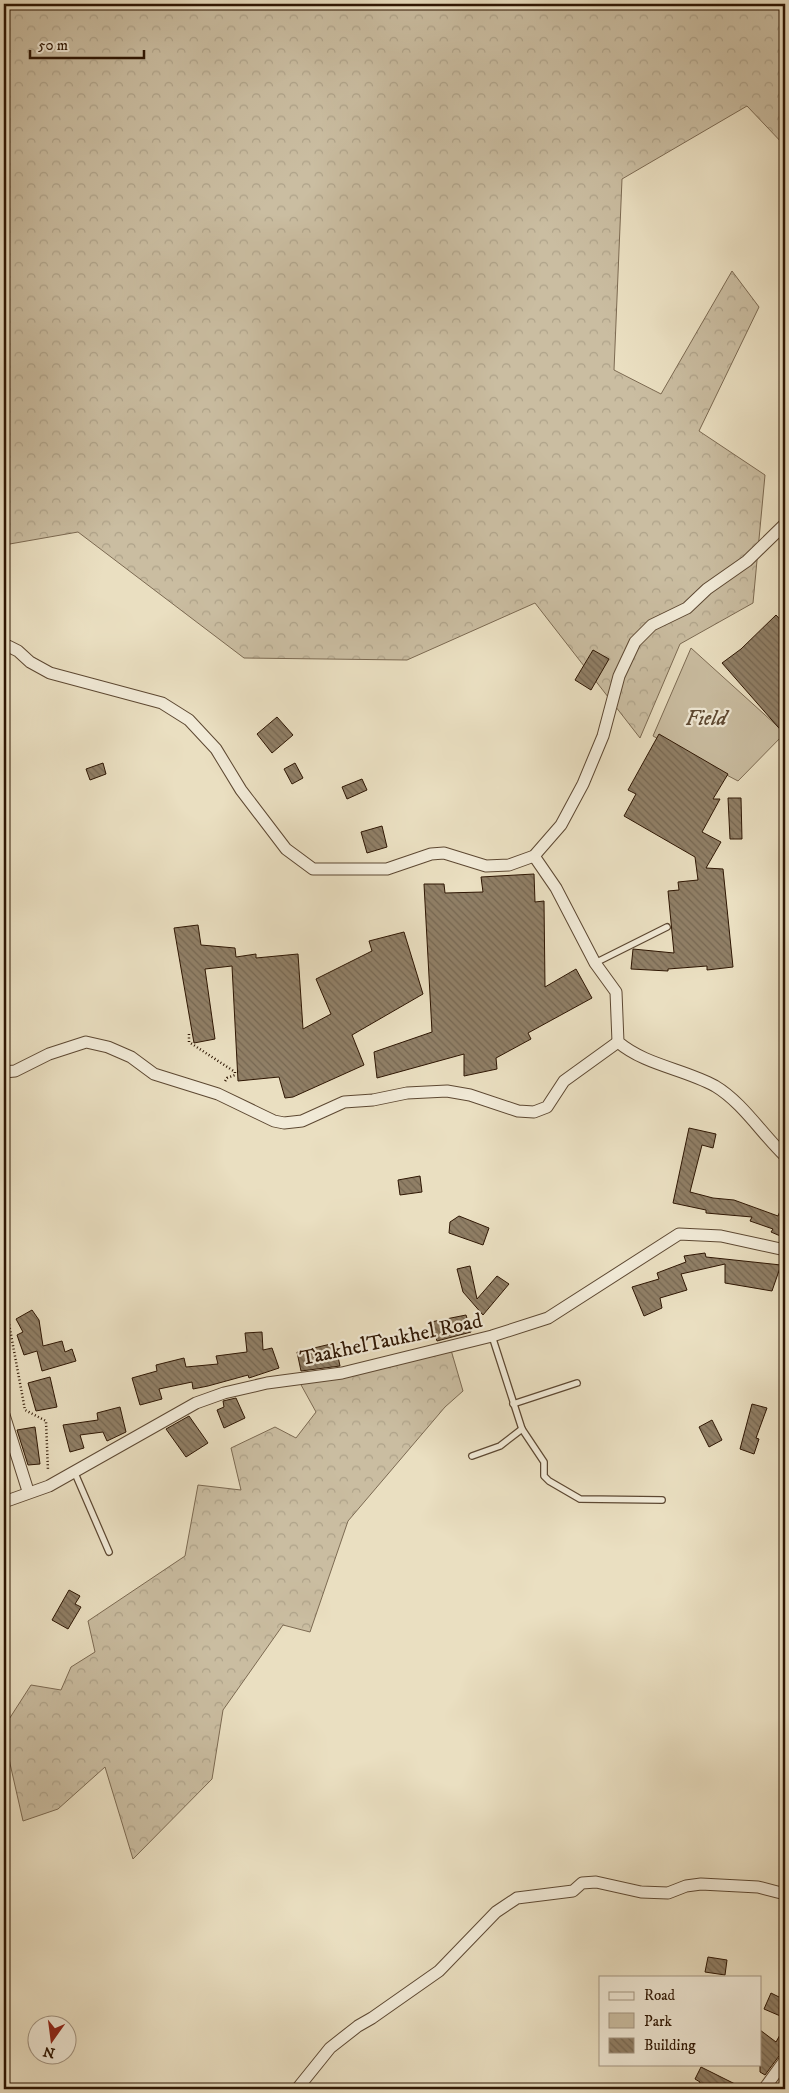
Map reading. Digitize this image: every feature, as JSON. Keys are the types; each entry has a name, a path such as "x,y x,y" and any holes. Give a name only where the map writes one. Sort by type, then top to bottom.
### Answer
{"street":[{"path":"4,646 18,651 30,662 50,673 162,703 190,720 216,749 241,790 286,849 313,869 388,869 431,854 456,856 486,866 508,865 534,856 560,825 583,784 603,736 619,676 635,642 652,625 687,608 707,589 747,560 785,524"},
{"path":"534,856 556,888 595,963 616,992 618,1042 629,1052 703,1081 729,1096 785,1156"},
{"path":"4,1072 15,1071 49,1054 86,1042 108,1047 131,1057 154,1074 218,1094 274,1121 284,1123 302,1121 344,1102 373,1100 408,1092 447,1091 470,1095 518,1111 534,1112 547,1107 564,1081 618,1042"},
{"name":"TaakhelTaukhel Road","path":"4,1502 28,1491 49,1486 196,1403 224,1393 267,1383 342,1373 492,1336 548,1318 679,1234 721,1236 785,1250"},
{"path":"4,1415 28,1491"},
{"path":"297,2089 330,2048 358,2026 439,1971 496,1912 517,1898 572,1891 582,1883 596,1882 641,1892 668,1893 686,1886 701,1884 758,1887 785,1894"},
{"path":"764,2089 785,2060"}],"lane":[{"path":"595,963 667,927"},
{"path":"492,1336 522,1429 544,1462 544,1476 549,1481 580,1499 662,1500"},
{"path":"513,1404 577,1384"},
{"path":"472,1456 500,1446 522,1429"},
{"path":"74,1471 109,1552"}],"path":[{"path":"189,1034 189,1042 235,1072 232,1078"},
{"path":"4,1297 26,1410 46,1421 49,1486"}],"green space":[{"path":"4,4 783,4 785,11 785,146 747,106 622,179 614,370 661,394 732,271 759,307 699,431 765,475 753,603 680,644 640,738 535,603 407,660 244,658 78,532 4,545"},
{"name":"Field","path":"691,648 785,733 738,781 653,736"},
{"path":"451,1350 463,1391 445,1407 348,1521 310,1632 283,1625 223,1710 212,1779 133,1859 105,1767 58,1809 23,1821 4,1737 4,1727 31,1685 61,1690 71,1667 95,1652 88,1621 185,1556 198,1485 241,1490 231,1448 275,1427 296,1438 316,1412 300,1383"}],"building":[{"path":"776,615 785,625 785,735 722,663 741,649"},
{"path":"593,650 609,659 591,690 575,680"},
{"path":"277,717 293,735 272,753 257,734"},
{"path":"659,734 728,774 713,799 720,799 702,832 721,842 706,868 723,869 733,967 707,970 707,966 668,969 668,971 631,969 633,949 674,953 668,891 679,890 678,882 698,880 695,857 624,816 636,794 628,790"},
{"path":"103,763 106,774 90,780 86,769"},
{"path":"295,763 303,778 292,784 284,769"},
{"path":"362,779 367,790 347,799 342,787"},
{"path":"728,798 741,798 742,839 730,839"},
{"path":"382,826 387,847 367,853 361,832"},
{"path":"534,874 535,902 544,901 545,987 576,969 592,998 528,1033 531,1039 496,1058 497,1069 464,1076 464,1054 377,1078 374,1052 432,1032 424,884 444,884 445,893 483,892 481,877"},
{"path":"198,925 201,945 235,948 236,957 256,954 256,958 298,954 303,1029 331,1014 316,979 372,951 369,941 404,932 423,994 352,1035 364,1065 293,1097 285,1098 279,1077 238,1081 232,966 205,969 215,1039 194,1043 174,928"},
{"path":"689,1128 716,1134 713,1148 702,1145 690,1192 713,1198 734,1200 778,1216 785,1199 785,1238 771,1232 773,1229 750,1221 752,1217 706,1213 706,1210 673,1203"},
{"path":"420,1176 422,1192 400,1195 398,1180"},
{"path":"459,1216 489,1228 483,1245 449,1233 450,1222"},
{"path":"705,1253 706,1257 781,1265 772,1291 725,1283 725,1264 681,1274 687,1290 660,1298 662,1308 644,1316 632,1287 659,1279 657,1273 686,1262 684,1256"},
{"path":"470,1266 477,1299 497,1276 509,1284 483,1315 463,1292 457,1269"},
{"path":"32,1310 39,1320 43,1346 62,1341 65,1352 72,1349 76,1361 42,1371 37,1351 24,1355 17,1335 23,1332 16,1319"},
{"path":"466,1315 471,1332 437,1341 431,1322"},
{"path":"262,1332 263,1350 272,1348 279,1368 249,1378 248,1375 193,1389 192,1382 159,1389 162,1399 140,1405 132,1378 157,1371 156,1365 184,1358 186,1367 218,1364 216,1356 247,1352 245,1333"},
{"path":"335,1343 340,1366 301,1371 297,1352"},
{"path":"50,1377 57,1407 36,1411 28,1383"},
{"path":"236,1398 245,1418 224,1428 217,1410 224,1407 223,1401"},
{"path":"752,1404 767,1408 756,1438 759,1439 754,1454 740,1449"},
{"path":"120,1407 126,1432 107,1441 103,1432 80,1435 84,1448 70,1452 63,1425 98,1420 97,1413"},
{"path":"189,1416 208,1443 186,1457 166,1429"},
{"path":"712,1420 722,1440 709,1447 699,1427"},
{"path":"35,1427 40,1464 28,1465 17,1430"},
{"path":"69,1590 80,1596 75,1604 81,1607 68,1629 52,1620"},
{"path":"708,1957 727,1960 725,1975 705,1972"},
{"path":"771,1993 785,2000 785,2018 764,2009"},
{"path":"785,2026 785,2053 779,2056 765,2075 760,2072 760,2066 762,2066 762,2032 776,2042"},
{"path":"701,2067 745,2089 697,2089 700,2082 695,2079"}]}
